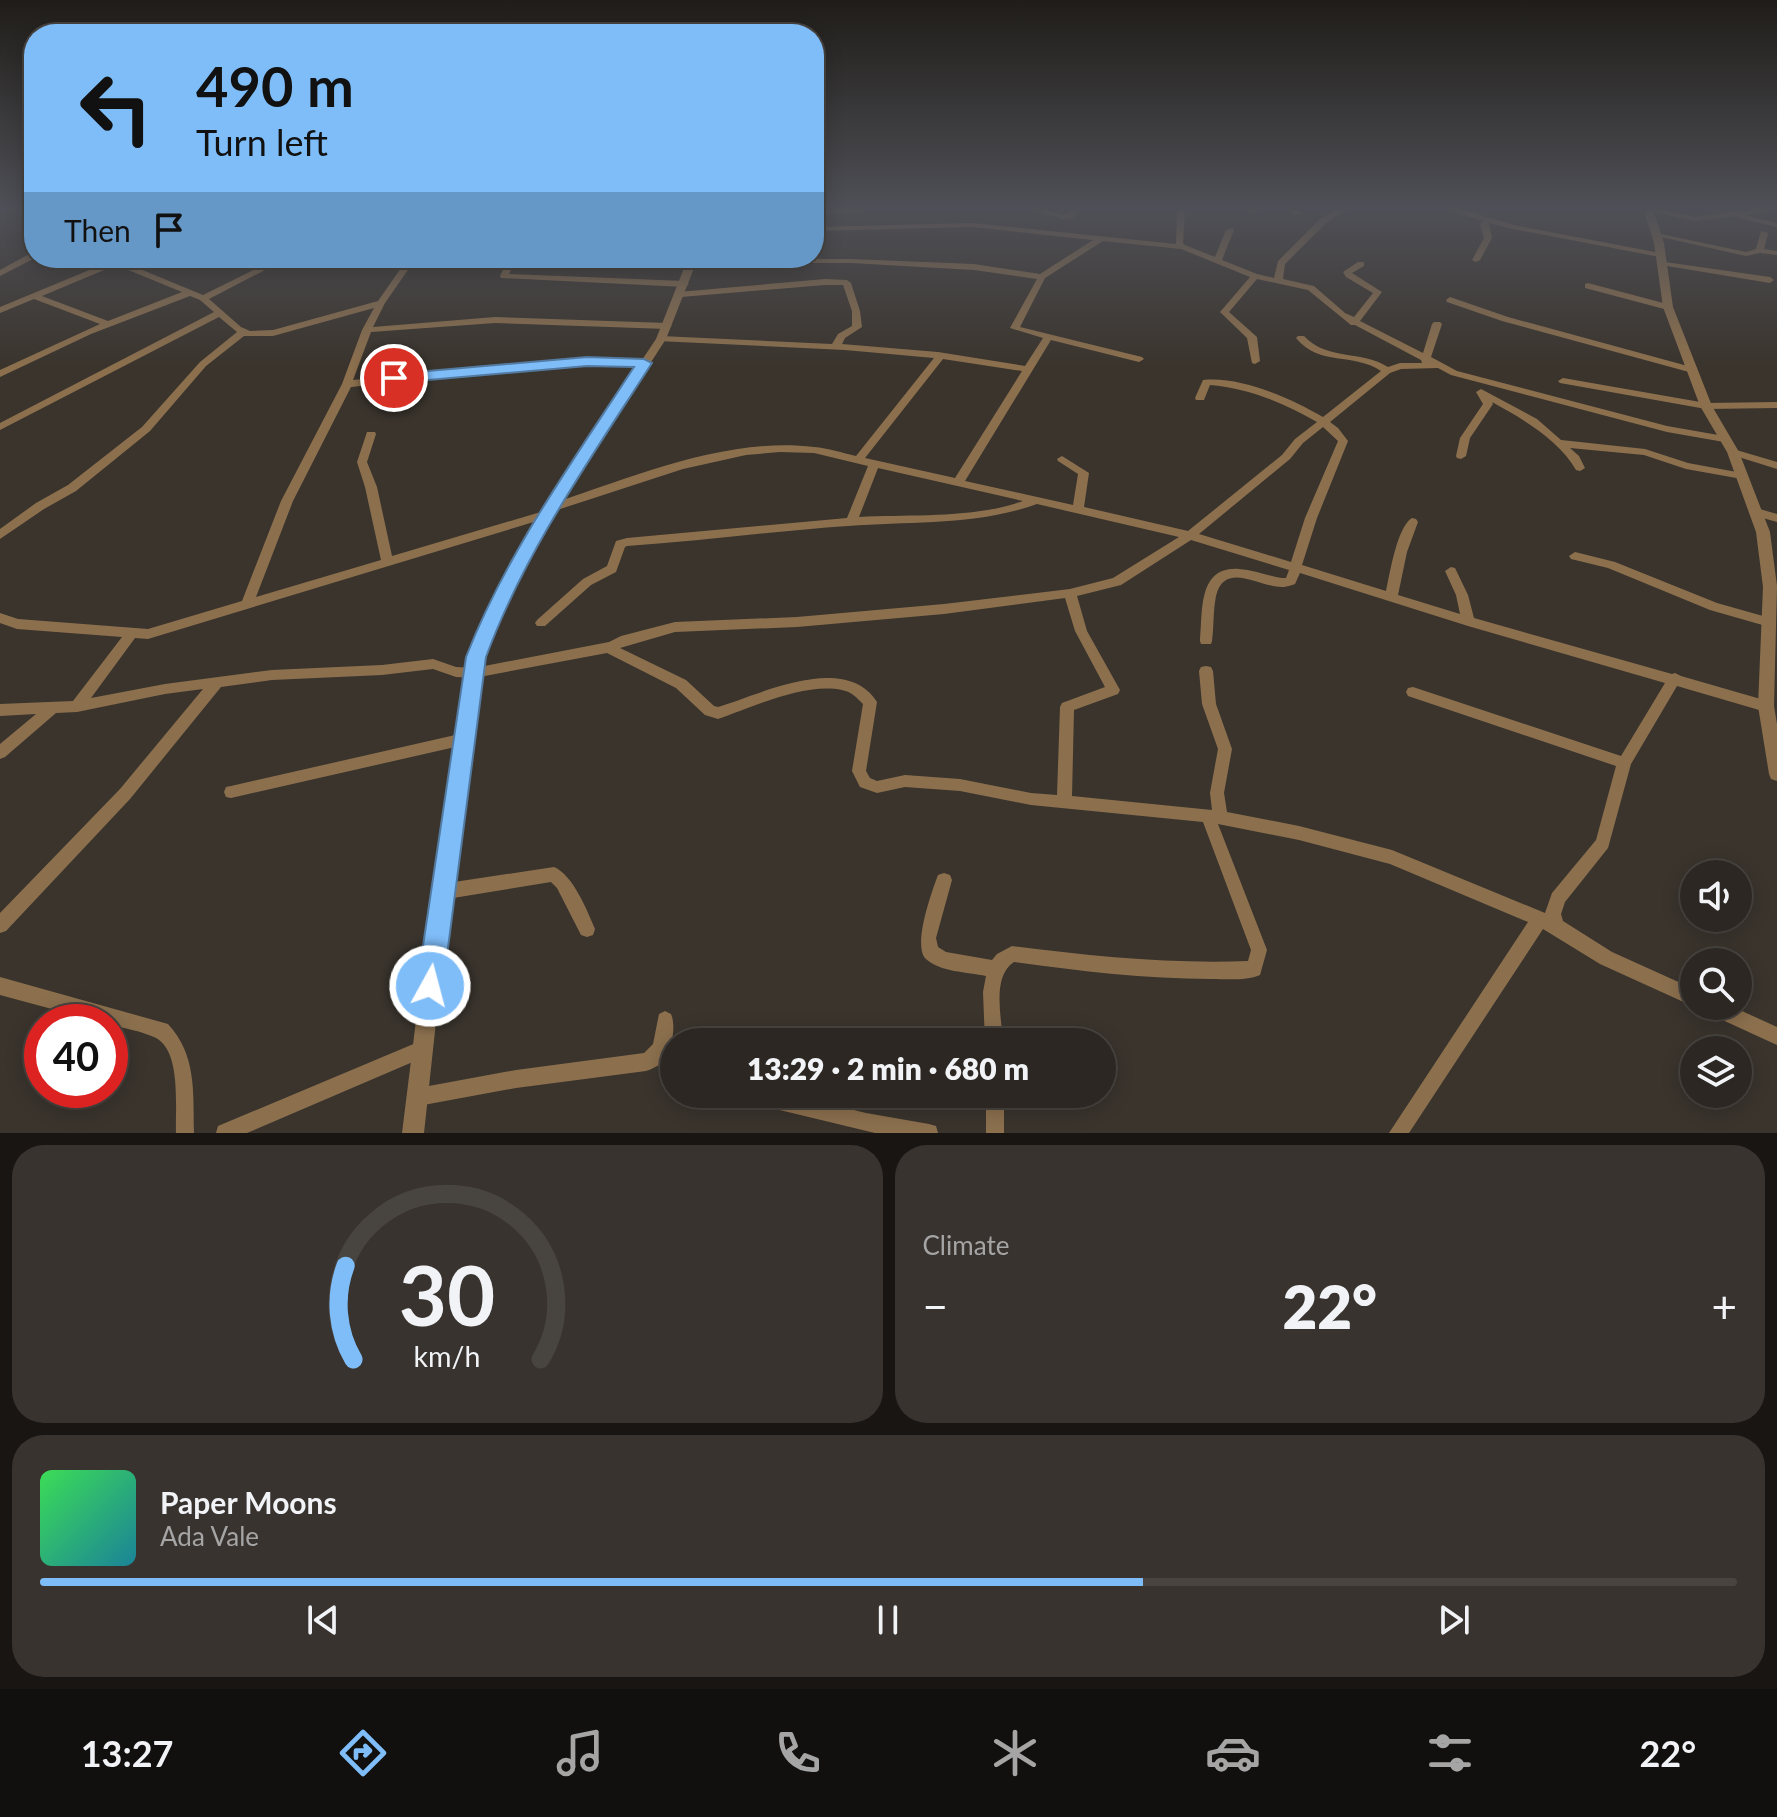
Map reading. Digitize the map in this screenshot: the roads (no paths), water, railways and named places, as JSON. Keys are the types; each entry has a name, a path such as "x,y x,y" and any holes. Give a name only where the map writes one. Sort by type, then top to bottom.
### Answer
{"street":[{"path":"0,273 24,260"},
{"path":"1068,260 1042,277 1015,325 1020,330 1047,338 1139,359"},
{"path":"1214,260 1255,276 1311,288 1354,323 1454,373 1667,429 1724,439"},
{"path":"1278,281 1284,260"},
{"path":"1661,260 1668,307 1706,406 1733,452 1763,532 1770,587 1766,621 1772,642 1766,706 1777,774"},
{"path":"1698,260 1770,280"},
{"path":"824,261 974,267 1042,277"},
{"path":"1354,323 1378,292 1347,272 1361,264"},
{"path":"0,310 102,268"},
{"path":"135,268 203,298 243,332 273,333 381,303"},
{"path":"203,298 264,268"},
{"path":"247,604 287,501 347,384 367,330 405,268"},
{"path":"507,268 503,274 506,277 683,289 847,283 856,311 857,327 841,336 836,346"},
{"path":"413,1133 441,892 476,657 496,606 548,512 664,332 690,268"},
{"path":"1255,276 1224,312 1252,337 1255,361"},
{"path":"1588,286 1668,307"},
{"path":"0,374 108,324 191,292"},
{"path":"35,296 108,324"},
{"path":"1450,300 1505,319 1692,370"},
{"path":"0,427 219,313"},
{"path":"367,330 495,320 979,359 1029,369"},
{"path":"1430,363 1437,324"},
{"path":"0,535 40,506 72,488 146,429 203,364 243,332"},
{"path":"959,481 1047,338"},
{"path":"1301,338 1303,343 1317,351 1377,364 1387,371"},
{"path":"859,459 940,357"},
{"path":"347,384 529,365 644,363"},
{"path":"0,710 77,706 217,682 433,664 456,672 474,673 611,647 621,641 675,627 797,622 944,609 1070,593 1117,582 1190,535 1286,457 1299,441 1387,371 1400,366 1430,363"},
{"path":"1454,373 1533,421 1575,458 1580,468"},
{"path":"1563,381 1706,406 1777,405"},
{"path":"1200,398 1206,382 1276,400 1325,420 1337,430 1343,441 1311,518 1291,581 1286,584 1245,574 1221,579 1214,585 1209,602 1206,641"},
{"path":"1461,456 1465,438 1488,404 1481,392"},
{"path":"371,434 362,462 371,487 387,562"},
{"path":"1556,443 1645,452 1686,466 1742,476"},
{"path":"0,618 17,624 98,628 131,634 167,630 731,453 755,448 814,450 1190,535 1468,621 1766,706"},
{"path":"1733,452 1777,466"},
{"path":"1062,459 1084,473 1078,508"},
{"path":"852,521 874,463"},
{"path":"541,623 587,582 612,569 620,544 627,542 998,511 1037,500"},
{"path":"1756,512 1777,518"},
{"path":"1391,597 1401,552 1412,522"},
{"path":"1575,556 1611,565 1714,607 1766,621"},
{"path":"1451,571 1462,595 1468,621"},
{"path":"1064,802 1067,707 1113,690 1081,631 1070,593"},
{"path":"77,706 131,634"},
{"path":"611,647 614,652 681,684 710,711 718,713 798,687 834,682 850,685 870,702 859,771 865,783 877,787 905,781 960,785 1031,799 1214,817 1392,857 1548,923 1606,958 1680,992"},
{"path":"994,1028 995,969 1012,954 1074,964 1135,968 1212,972 1254,969 1259,950 1214,817 1225,749 1209,704 1206,671"},
{"path":"1398,1133 1548,923 1558,898 1603,843 1624,763 1675,678"},
{"path":"0,925 125,794 217,682"},
{"path":"1413,692 1624,763"},
{"path":"0,753 53,708"},
{"path":"231,792 464,739"},
{"path":"441,892 554,874 563,883 587,929"},
{"path":"944,880 928,938 930,952 944,960 995,969"},
{"path":"0,986 162,1030 173,1040 182,1056 185,1133"},
{"path":"418,1097 516,1079 646,1062 654,1059 661,1049 665,1020"},
{"path":"1742,1020 1777,1036"},
{"path":"225,1133 423,1049"},
{"path":"808,1108 929,1133"},
{"path":"995,1108 995,1133"}]}
